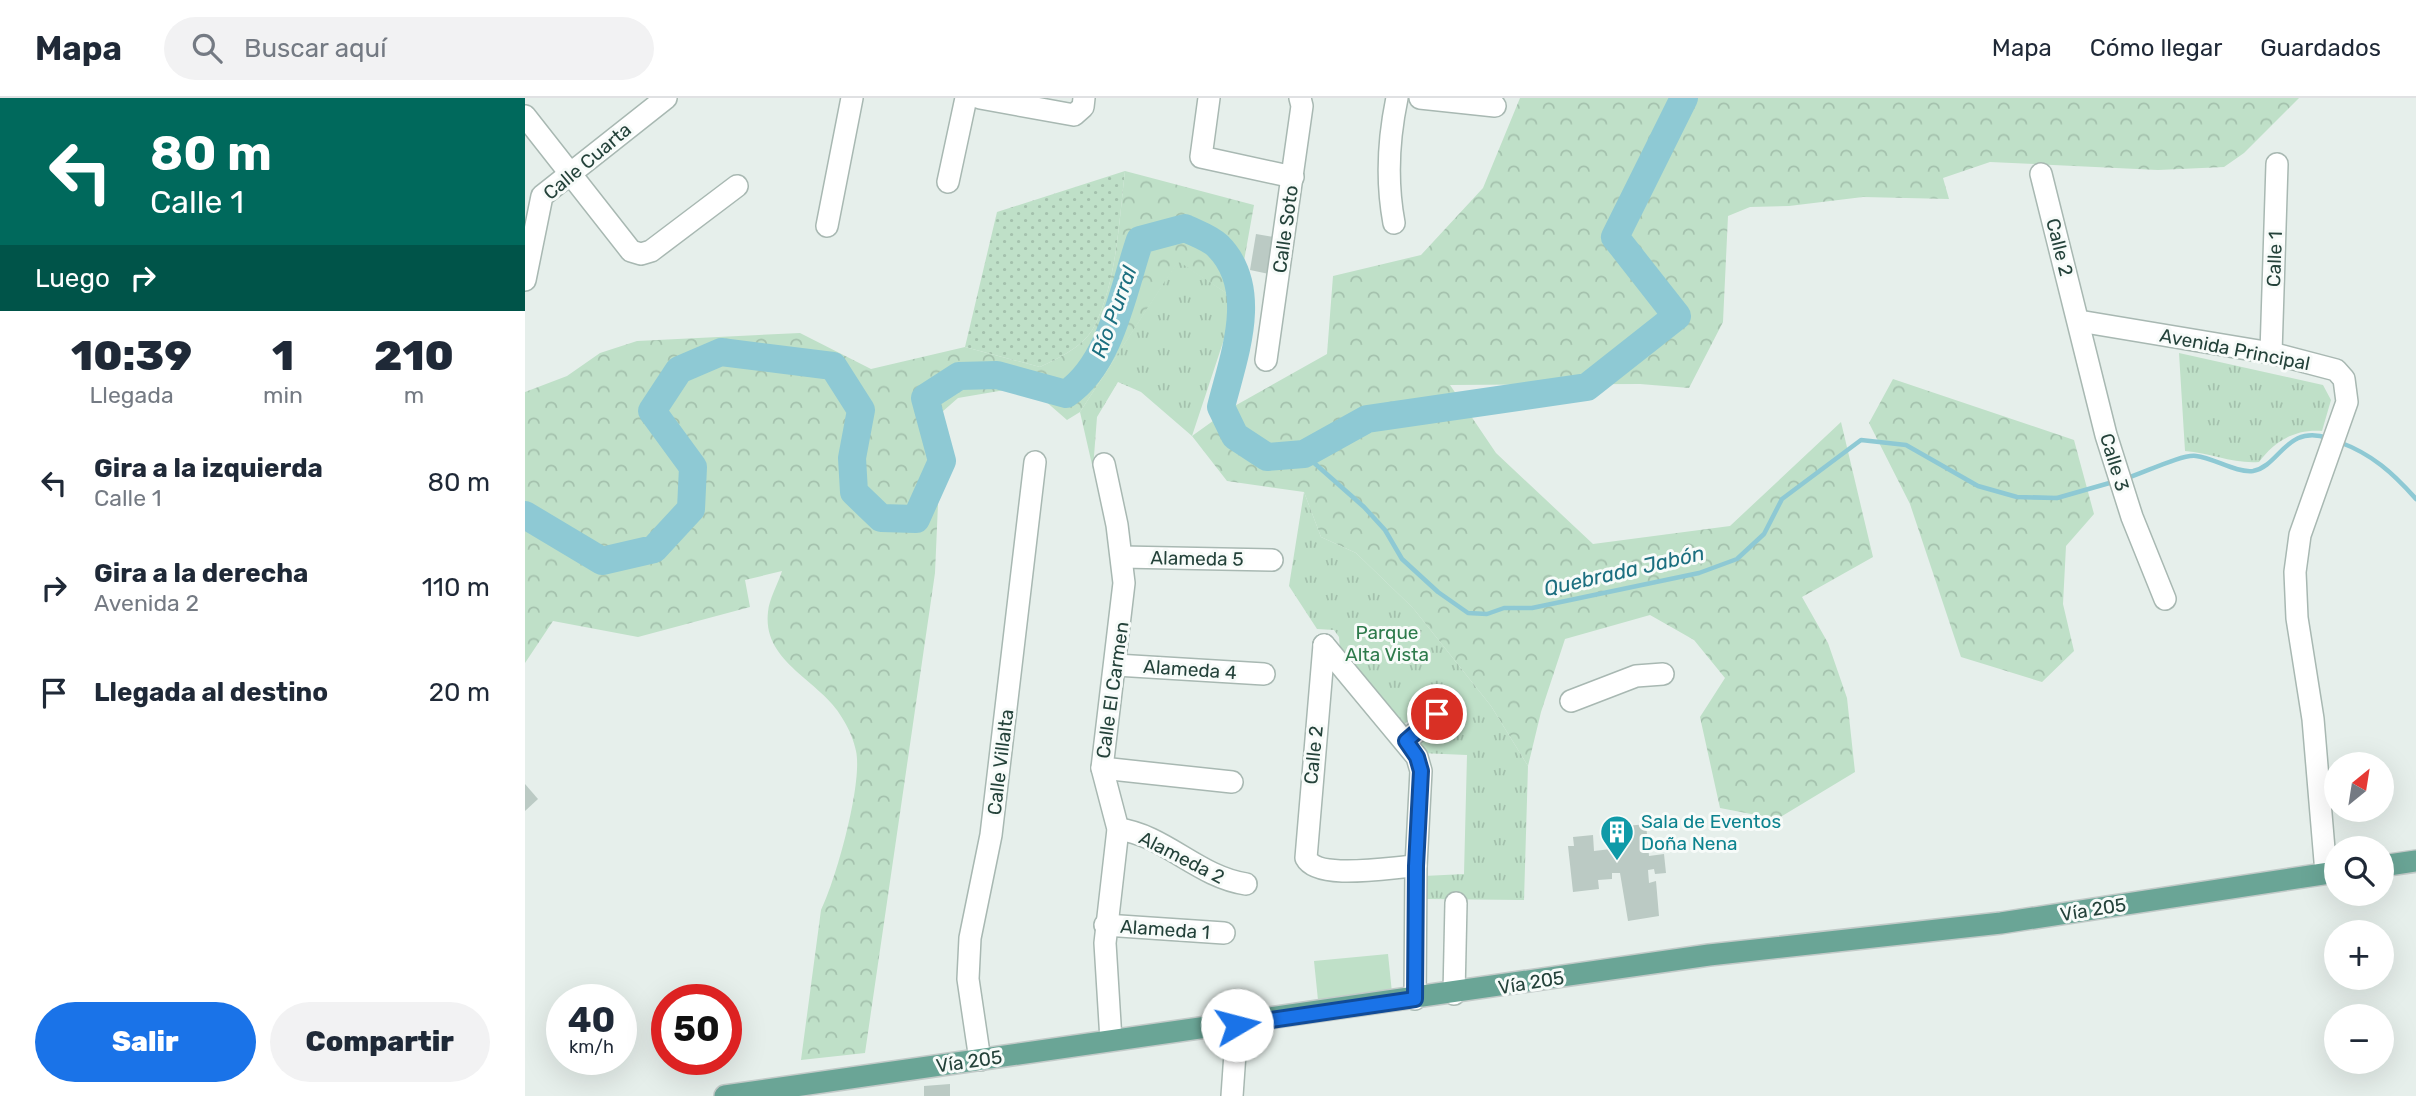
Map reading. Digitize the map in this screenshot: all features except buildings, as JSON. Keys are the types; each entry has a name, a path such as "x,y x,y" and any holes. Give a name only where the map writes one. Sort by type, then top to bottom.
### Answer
{"main road":[{"path":"2394,864 2416,861"},
{"name":"Vía 205","path":"725,1096 784,1092 1111,1040 1237,1025 1709,956 2001,923 2324,874"}],"street":[{"name":"Calle Cuarta","path":"525,280 539,201 568,174 666,98"},
{"path":"827,226 852,98"},
{"path":"948,182 966,98"},
{"path":"980,98 1074,115 1083,103"},
{"path":"1209,98 1201,157 1293,177"},
{"path":"1394,223 1388,190 1388,163 1397,98"},
{"path":"1420,98 1495,106"},
{"name":"Calle Soto","path":"1266,360 1293,177 1301,101"},
{"path":"525,116 631,251 641,254 652,251 737,186"},
{"name":"Calle 1","path":"2271,353 2277,164"},
{"name":"Calle 2","path":"2041,174 2078,321"},
{"name":"Avenida Principal","path":"2078,321 2271,353 2336,370 2344,379 2347,402 2300,535 2295,572 2297,618 2313,719 2327,836"},
{"name":"Calle 3","path":"2078,321 2106,435 2132,517 2165,599"},
{"name":"Calle Villalta","path":"980,1060 968,979 970,938 991,835 1035,462"},
{"name":"Calle El Carmen","path":"1104,464 1122,557 1123,606 1102,768 1118,829 1105,925 1111,1040"},
{"name":"Alameda 5","path":"1122,557 1272,560"},
{"name":"Calle 2","path":"1406,741 1324,645 1304,851 1309,865 1325,872 1416,866"},
{"name":"Alameda 4","path":"1116,665 1263,674"},
{"path":"1571,701 1636,676 1663,674"},
{"path":"1415,999 1416,866 1421,771 1417,757 1406,741 1437,714"},
{"path":"1102,768 1232,782"},
{"name":"Alameda 2","path":"1118,829 1138,832 1223,881 1246,884"},
{"path":"1454,994 1457,903"},
{"name":"Alameda 1","path":"1105,925 1224,933"},
{"path":"1232,1096 1237,1025"}],"green space":[{"path":"1520,98 2299,98 2244,153 2224,167 2158,170 1990,162 1943,178 1949,199 1863,197 1789,206 1750,207 1728,216 1723,322 1689,388 1640,384 1450,385 1496,453 1593,544 1730,526 1841,422 1873,557 1802,597 1828,643 1847,698 1855,772 1777,819 1720,808 1700,717 1725,678 1694,640 1650,615 1565,639 1541,712 1528,766 1491,706 1413,608 1356,553 1321,537 1304,492 1227,481 1192,436 1231,408 1327,354 1333,276 1421,255 1483,188"},
{"path":"1125,171 1113,269 1095,325 1085,339 1071,351 1040,367 965,347 997,212"},
{"path":"1125,171 1254,205 1237,300 1178,262 1080,412 1067,420 1028,386 958,398 942,412 935,573 865,1053 801,1060 821,910 841,855 856,785 856,751 851,735 835,707 784,659 775,645 769,630 768,612 782,571 745,580 750,607 638,637 553,621 525,663 525,392 567,376 600,353 637,341 800,333 871,369 965,347 1040,367 1078,345 1095,325 1113,269"},
{"path":"1178,261 1237,300 1192,436 1141,392 1118,382 1097,417 1093,469 1080,412"},
{"path":"2179,353 2323,385 2331,400 2322,431 2294,434 2279,442 2259,462 2185,451"},
{"path":"1893,379 2074,440 2094,514 2066,546 2063,604 2074,651 2042,682 1961,657 1910,504 1869,423"},
{"name":"Parque Alta Vista","path":"1304,492 1321,537 1356,553 1413,608 1491,706 1528,766 1524,900 1425,899 1424,876 1464,874 1467,755 1420,753 1415,743 1448,718 1433,700 1401,727 1340,651 1339,637 1334,630 1317,629 1289,586"},
{"path":"1388,954 1392,993 1318,1000 1314,961"}],"waterway":[{"name":"Río Purral","path":"525,515 602,561 654,549 691,509 693,467 652,411 679,370 721,352 833,366 861,410 852,458 854,492 881,518 916,519 942,461 925,398 959,376 997,375 1066,394 1081,381 1105,345 1140,240 1185,228 1218,246 1231,263 1238,282 1240,324 1221,407 1235,436 1267,457 1304,454 1367,419 1587,387 1677,316 1615,237 1684,98"},
{"name":"Quebrada Jabón","path":"2124,479 2189,456 2203,457 2239,470 2253,471 2262,468 2285,447 2302,437 2314,435 2328,438"},
{"name":"Quebrada Jabón","path":"1304,454 1364,507 1385,530 1402,559 1438,592 1468,613 1487,614 1504,608 1532,608 1699,573 1737,559 1764,534 1782,499 1861,440 1906,445 1978,486 2017,497 2057,498 2113,482"},
{"name":"Quebrada Jabón","path":"2339,442 2362,452 2381,465 2416,499"}],"place":[{"name":"Sala de Eventos Doña Nena","path":"1617,862"}],"route":[{"path":"1237,1025 1415,999 1416,866 1421,771 1417,757 1406,741 1437,714"}]}
